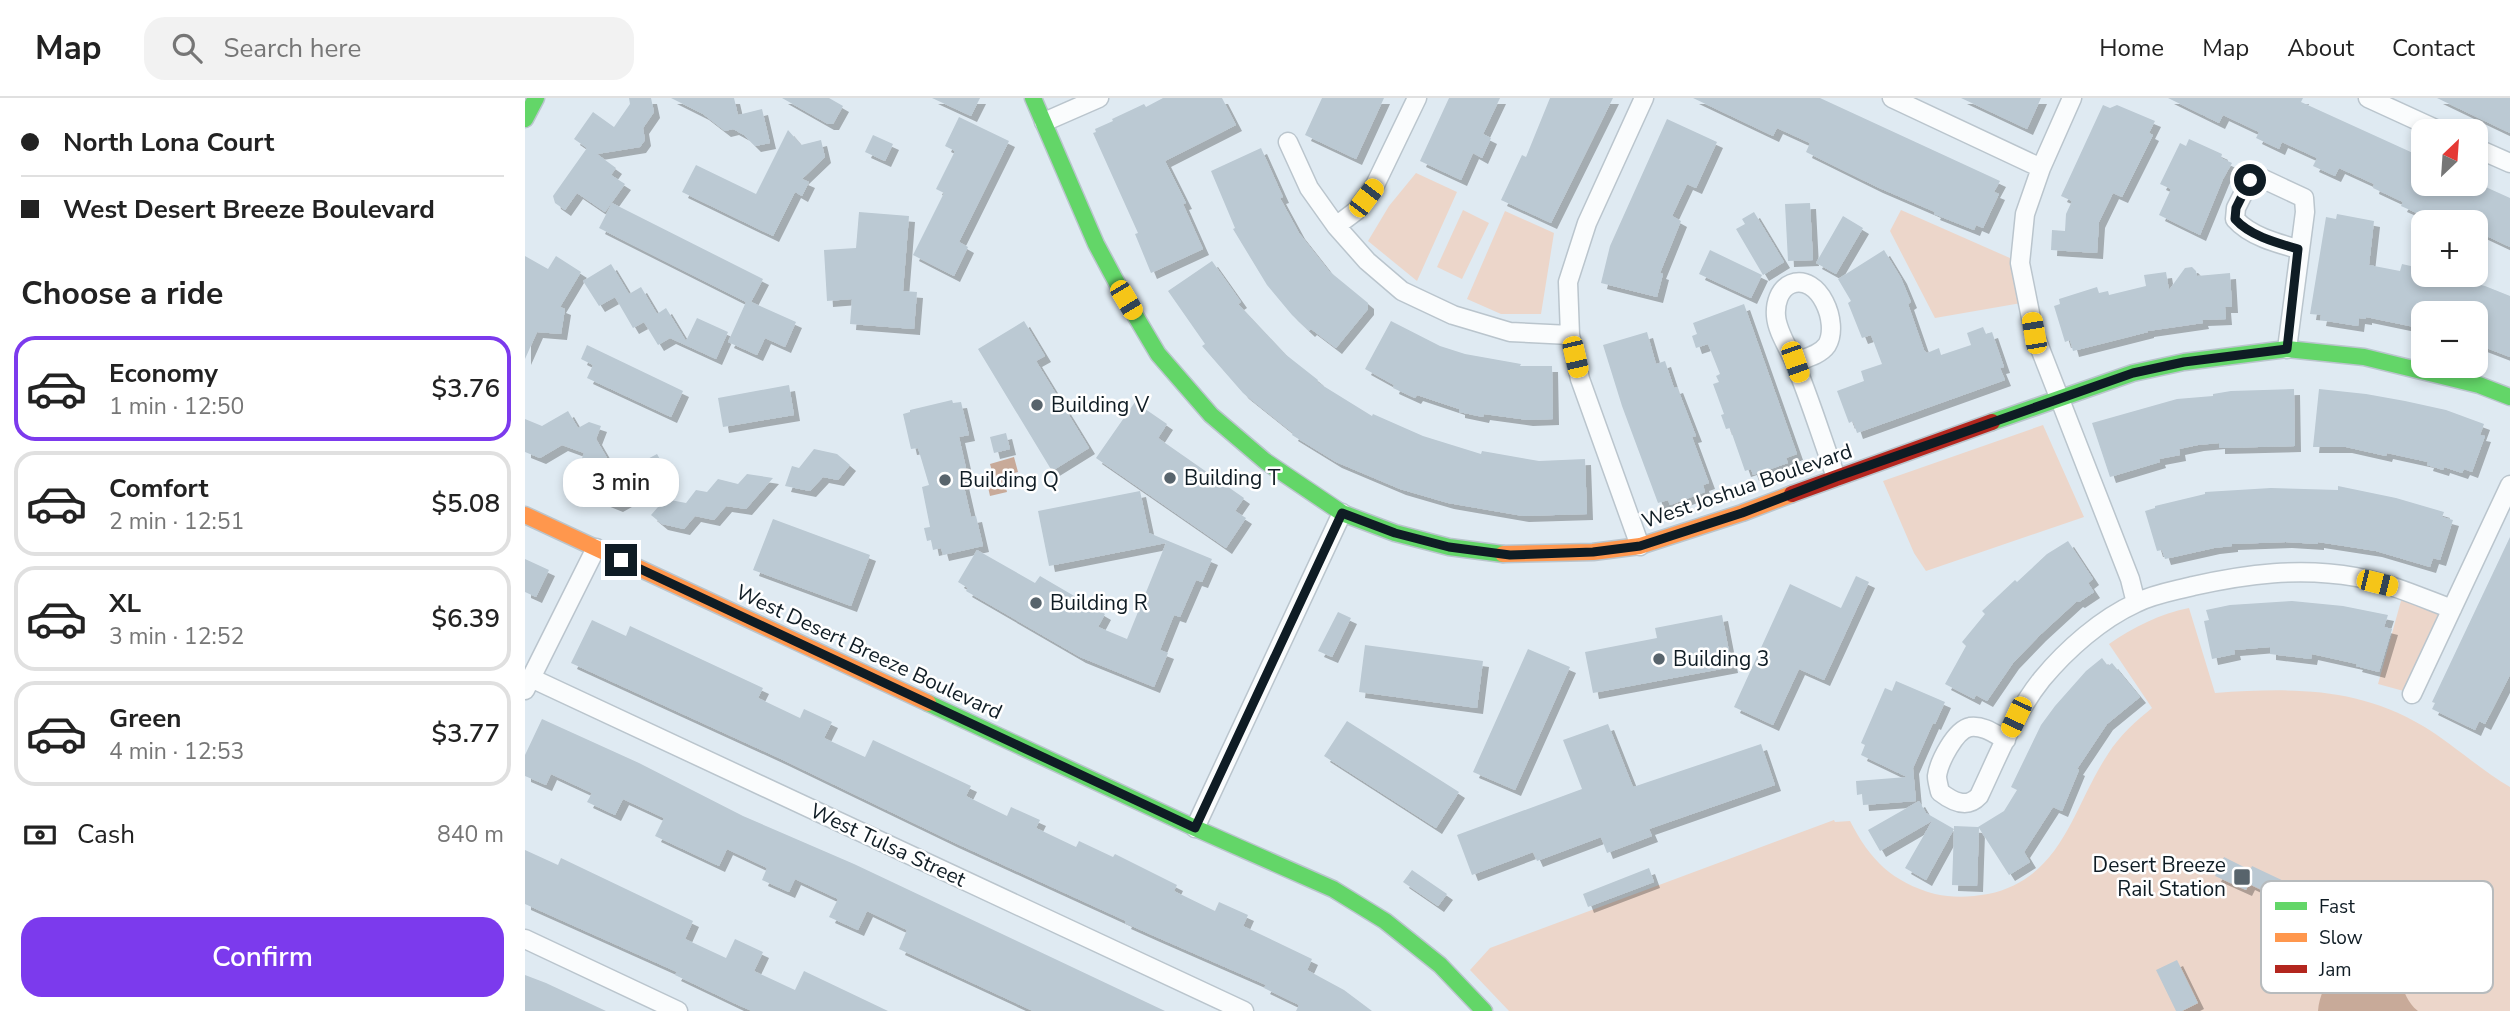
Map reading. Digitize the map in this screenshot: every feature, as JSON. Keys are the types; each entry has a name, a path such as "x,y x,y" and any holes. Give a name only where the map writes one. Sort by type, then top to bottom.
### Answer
{"street":[{"path":"525,119 535,98"},
{"name":"West Joshua Boulevard","path":"1033,98 1096,244 1158,354 1211,415 1265,461 1342,513 1395,533 1449,547 1510,555 1593,552 1640,546 1742,513 1836,477 2133,373 2184,362 2287,349 2364,357 2479,384 2510,397"},
{"path":"1044,122 1100,98"},
{"path":"1336,226 1356,211 1375,185 1417,98"},
{"path":"1640,546 1580,379 1570,335 1568,282 1587,223 1644,98"},
{"path":"1892,98 2041,168"},
{"path":"2072,98 2041,168 2025,214 2020,263 2034,333 2130,579 2136,603"},
{"path":"2368,98 2414,119"},
{"path":"1288,142 1309,188 1336,226 1367,261 1402,291 1453,315 1510,332 1570,335"},
{"path":"2489,154 2510,163"},
{"path":"2287,349 2298,249 2305,212 2304,198 2259,177 2250,180 2236,208 2235,219 2242,227 2279,244 2298,249"},
{"path":"1795,362 1836,477"},
{"path":"2412,694 2510,485"},
{"path":"1195,828 1342,513"},
{"name":"West Desert Breeze Boulevard","path":"525,515 1195,828 1333,889 1385,921 1440,965 1484,1011"},
{"path":"528,684 596,548"},
{"path":"2006,740 1973,726 1956,734 1937,774 1940,792 1954,802 1974,802 2028,698 2051,670 2083,638 2110,618 2159,594 2236,576 2269,572 2309,572 2356,577 2399,588 2452,609"},
{"name":"West Tulsa Street","path":"528,684 1244,1011"},
{"path":"525,939 678,1011"}],"shaded area":[{"path":"1416,173 1457,192 1417,281 1368,241 1389,206"},
{"path":"1463,210 1489,223 1462,279 1437,267"},
{"path":"1901,210 2019,262 2027,302 1935,318 1890,231"},
{"path":"1505,211 1554,233 1541,314 1501,314 1467,299"},
{"path":"2043,425 2084,517 1926,571 1914,553 1883,481"},
{"path":"1014,457 1018,472 1003,476 1007,492 990,496 986,478 993,475 990,464"},
{"path":"2404,590 2452,609 2411,693 2378,684"},
{"path":"2189,608 2215,693 2296,691 2373,703 2423,726 2510,787 2510,1011 1509,1011 1470,970 1490,948 1834,820 1850,821 1866,847 1884,868 1920,889 1935,894 1962,897 1988,894 2013,886 2033,873 2049,857 2063,838 2113,747 2152,708 2109,644 2167,614"},
{"path":"2322,993 2405,993 2418,1011 2318,1011"}],"building":[{"path":"629,98 651,98 654,112 643,128 645,140 640,147 597,154 616,168 611,175 625,184 605,212 577,193 565,210 555,203 553,196 587,148 574,139 593,112 614,127 630,104"},
{"path":"671,98 734,98 738,115 762,109 770,143 755,146 744,135 733,129 725,131 703,114"},
{"path":"782,98 829,98 843,106 833,124 828,124"},
{"path":"932,98 980,98 971,116"},
{"path":"1163,98 1222,98 1236,125 1165,161 1186,203 1183,204 1203,249 1151,273 1135,234 1138,233 1093,133 1096,132 1095,129 1113,121 1112,119"},
{"path":"1322,98 1384,98 1356,159 1305,135"},
{"path":"1449,98 1500,98 1483,134 1491,138 1482,158 1473,153 1461,180 1420,161"},
{"path":"1550,98 1613,98 1551,223 1501,200 1522,155 1526,157"},
{"path":"1693,98 1820,98 2000,181 1994,192 1999,194 1983,228 1976,225 1974,230 1934,214 1935,212 1806,152 1810,143 1777,128 1773,136"},
{"path":"1961,98 2041,98 2027,129"},
{"path":"2168,98 2303,98 2301,102 2411,152 2411,196 2489,196 2489,189 2510,198 2510,247 2488,237 2488,210 2411,210 2401,206 2403,202 2373,188 2374,184 2339,168 2335,176 2313,166 2317,158 2282,142 2279,149 2256,138 2259,132 2223,115 2219,123"},
{"path":"2437,98 2510,98 2510,133 2489,123 2489,119 2481,119"},
{"path":"2103,105 2110,108 2117,105 2155,121 2149,133 2153,135 2122,197 2113,193 2099,222 2097,253 2051,250 2052,230 2065,231 2066,214 2072,201 2061,196"},
{"path":"959,117 1009,141 959,242 968,247 954,276 913,255 944,193 936,189 955,151 945,146"},
{"path":"1667,119 1717,142 1696,188 1687,184 1672,216 1681,221 1660,273 1663,274 1657,297 1601,283 1610,246"},
{"path":"788,130 801,145 821,140 825,157 802,179 809,182 802,196 795,192 773,236 682,192 696,165 756,194"},
{"path":"873,135 893,144 885,161 865,152"},
{"path":"2189,139 2222,154 2221,158 2232,163 2200,235 2159,215 2171,189 2160,184 2180,143 2186,146"},
{"path":"1261,148 1283,197 1280,198 1299,233 1329,271 1368,303 1368,309 1336,348 1311,329 1309,331 1267,285 1233,229 1235,228 1211,171"},
{"path":"612,203 763,279 751,302 796,322 785,347 765,338 757,355 728,342 746,302 599,228"},
{"path":"1810,203 1813,260 1788,261 1785,204"},
{"path":"859,212 909,216 903,291 917,292 914,329 850,324 852,299 827,301 824,250 856,248"},
{"path":"1754,212 1784,262 1763,275 1736,229 1745,224 1742,219"},
{"path":"2337,214 2374,221 2369,265 2400,271 2402,264 2411,266 2411,287 2488,287 2510,296 2510,357 2488,349 2488,301 2411,301 2411,326 2366,317 2359,318 2358,326 2320,320 2321,315 2310,314 2326,217 2336,219"},
{"path":"1843,216 1863,228 1836,274 1816,263"},
{"path":"1710,250 1762,275 1751,298 1699,274"},
{"path":"1884,250 1901,278 1911,302 1908,304 1924,350 1927,353 1939,348 1941,355 1971,345 1967,333 1983,327 1986,334 1992,332 2004,367 2000,368 2005,380 1857,433 1853,421 1849,423 1837,391 1864,381 1861,371 1882,364 1871,335 1862,338 1848,303 1851,301 1838,279"},
{"path":"525,256 548,269 556,256 581,272 560,307 565,309 561,334 537,332 525,359"},
{"path":"1212,261 1241,302 1238,304 1285,354 1318,380 1317,382 1372,416 1373,414 1423,436 1481,454 1482,451 1539,461 1585,459 1587,514 1523,516 1448,503 1400,489 1336,462 1292,435 1293,433 1243,393 1202,346 1205,344 1168,291"},
{"path":"611,264 629,294 641,287 657,314 666,308 686,341 697,318 728,332 716,359 670,338 658,345 644,322 633,328 615,297 599,306 583,281"},
{"path":"2192,267 2197,276 2230,273 2232,307 2225,307 2226,319 2202,320 2203,323 2148,331 2073,351 2070,340 2065,342 2054,306 2060,304 2059,299 2097,287 2099,293 2108,291 2109,295 2146,286 2144,275 2166,272 2169,290 2185,268"},
{"path":"1744,304 1797,454 1786,458 1788,463 1753,475 1751,469 1745,471 1730,428 1726,429 1721,415 1724,414 1713,384 1719,382 1716,376 1720,374 1708,344 1696,348 1692,336 1697,334 1693,323"},
{"name":"Building V","path":"1024,321 1045,356 1036,361 1089,448 1052,471 978,349"},
{"path":"1391,321 1440,346 1465,354 1521,364 1520,366 1552,366 1553,419 1527,420 1484,414 1483,417 1459,412 1459,409 1417,395 1415,398 1393,388 1394,385 1365,369"},
{"path":"1647,332 1656,364 1665,361 1674,388 1677,387 1696,436 1692,437 1709,483 1703,485 1705,492 1670,505 1668,500 1658,503 1622,406 1603,345"},
{"path":"587,345 683,391 671,417 587,378 593,365 581,359"},
{"path":"789,385 794,415 723,427 718,398"},
{"path":"2294,389 2295,446 2219,448 2219,443 2198,445 2179,449 2180,455 2159,459 2160,462 2110,477 2092,423 2177,399 2213,396 2231,391"},
{"path":"2319,389 2405,401 2446,410 2484,424 2480,435 2485,436 2472,472 2464,469 2462,473 2444,467 2443,470 2427,465 2428,462 2387,453 2386,456 2346,447 2313,447"},
{"name":"Building Q","path":"952,400 953,403 961,402 969,435 959,437 966,468 960,469 971,517 976,516 983,546 943,555 941,548 933,550 931,540 927,541 924,528 930,527 922,487 929,485 918,448 911,449 903,414"},
{"name":"Building T","path":"1135,402 1167,424 1158,438 1244,498 1235,511 1246,518 1226,548 1096,458"},
{"path":"568,411 578,428 589,422 601,426 596,439 617,475 657,454 669,475 651,486 639,481 633,497 617,506 592,496 583,482 574,479 584,453 562,445 540,458 525,452 525,419 542,426"},
{"path":"1006,433 1010,449 994,453 990,437"},
{"path":"814,449 837,454 850,465 838,480 823,477 810,491 785,486 792,466 799,468"},
{"path":"747,474 773,478 746,509 726,506 714,520 695,516 684,529 662,524 651,515 665,499 686,503 696,490 707,492 718,479 738,484"},
{"path":"2338,486 2396,498 2444,512 2442,517 2453,520 2440,560 2433,558 2430,567 2376,551 2318,542 2232,544 2165,559 2162,550 2157,551 2145,511 2205,492 2271,488 2338,490"},
{"path":"1140,491 1149,533 1212,559 1202,582 1196,580 1180,617 1174,615 1160,650 1168,653 1154,687 1080,657 966,591 968,588 958,582 977,550 1035,583 1040,576 1105,614 1098,627 1127,639 1166,543 1049,566 1038,511"},
{"path":"773,519 870,555 851,606 753,570"},
{"path":"2510,537 2510,675 2485,724 2479,721 2475,730 2432,709 2435,703 2432,702"},
{"path":"2068,541 2093,579 2088,583 2094,592 2077,601 2040,635 2013,663 1987,701 1976,695 1974,699 1945,684 1966,646 1962,642 1985,614 1982,611 2015,580 2017,582 2047,554"},
{"path":"525,559 549,570 536,597 525,592"},
{"path":"1856,576 1869,582 1824,680 1799,669 1773,725 1734,707 1790,584 1841,608"},
{"path":"2292,601 2343,606 2388,615 2384,627 2392,629 2379,672 2312,654 2311,659 2270,654 2270,647 2234,650 2235,654 2212,659 2204,621 2209,620 2206,610 2230,605"},
{"path":"1338,612 1351,618 1332,657 1318,651"},
{"name":"Building 3","path":"1722,615 1732,667 1593,693 1585,652 1657,638 1655,628"},
{"path":"592,620 626,636 630,626 763,688 758,698 800,718 804,709 832,722 824,738 865,757 873,740 971,786 966,796 1007,816 1011,807 1040,820 1036,828 1076,847 1079,841 1113,857 1115,854 1177,885 1174,891 1215,911 1219,902 1248,915 1243,926 1312,959 1307,970 1344,990 1372,1011 1296,1011 1299,1005 1264,988 1266,985 1125,923 1126,921 781,759 571,663"},
{"path":"1365,645 1483,661 1477,708 1359,692"},
{"path":"1528,649 1570,667 1515,790 1473,772"},
{"path":"2102,658 2108,666 2112,663 2140,697 2107,724 2077,769 2079,770 2062,811 2053,807 2024,852 2030,862 2009,875 1979,828 1977,886 1952,885 1954,826 1978,827 2004,811 2017,790 2011,787 2041,725 2086,671"},
{"path":"1896,681 1945,702 1913,768 1916,801 1863,805 1862,794 1857,795 1856,781 1907,777 1861,755 1865,745 1861,743 1885,688 1892,691"},
{"path":"542,719 639,763 743,816 854,864 1165,1011 1033,1011 899,949 907,930 867,911 858,930 829,917 838,899 795,879 789,892 762,880 767,868 727,849 719,866 655,836 664,818 623,799 615,815 587,802 592,793 551,774 546,785 525,776 525,755"},
{"path":"1347,721 1459,792 1436,828 1324,756"},
{"path":"1608,724 1633,787 1761,744 1775,785 1649,829 1652,836 1607,853 1601,837 1537,861 1533,852 1472,875 1457,835 1582,789 1563,740"},
{"path":"1919,801 1926,813 1954,829 1926,880 1905,868 1932,821 1880,851 1868,830"},
{"path":"525,850 558,865 561,858 693,921 685,939 726,958 735,939 763,952 754,971 795,990 804,971 888,1011 752,1011 738,1005 675,975 677,972 525,904"},
{"name":"Desert Breeze Rail Station","path":"2224,857 2250,870 2252,866 2284,881 2261,881 2261,890 2249,884 2246,890 2215,876"},
{"path":"1649,868 1654,882 1588,907 1583,894"},
{"path":"1412,870 1447,894 1438,906 1403,882"},
{"path":"2177,960 2198,1003 2182,1011 2176,1011 2156,970"},
{"path":"525,975 546,983 606,1011 525,1011"}],"traffic: fast":[{"path":"525,119 536,98"},
{"path":"1033,98 1096,244 1126,300 1158,354 1211,415 1265,461 1342,513 1395,533 1449,547 1503,554"},
{"path":"1992,422 2133,373 2184,362 2287,349 2364,357 2479,385 2510,397"},
{"path":"928,703 1195,828 1333,889 1385,921 1440,965 1484,1011"}],"traffic: slow":[{"path":"1503,554 1593,552 1640,546 1792,494"},
{"path":"525,515 928,703"}],"traffic: jam":[{"path":"1792,494 1992,422"}],"place":[{"name":"Building V","path":"1037,405"},
{"name":"Building T","path":"1170,478"},
{"name":"Building Q","path":"945,480"},
{"name":"Building R","path":"1036,603"},
{"name":"Building 3","path":"1659,659"},
{"name":"Desert Breeze Rail Station","path":"2242,877"}],"route":[{"path":"621,560 1195,828 1342,513 1395,533 1449,547 1510,555 1593,552 1640,546 1742,513 1836,477 2133,373 2184,362 2287,349 2298,249 2279,244 2242,227 2235,219 2236,208 2250,180"}]}
